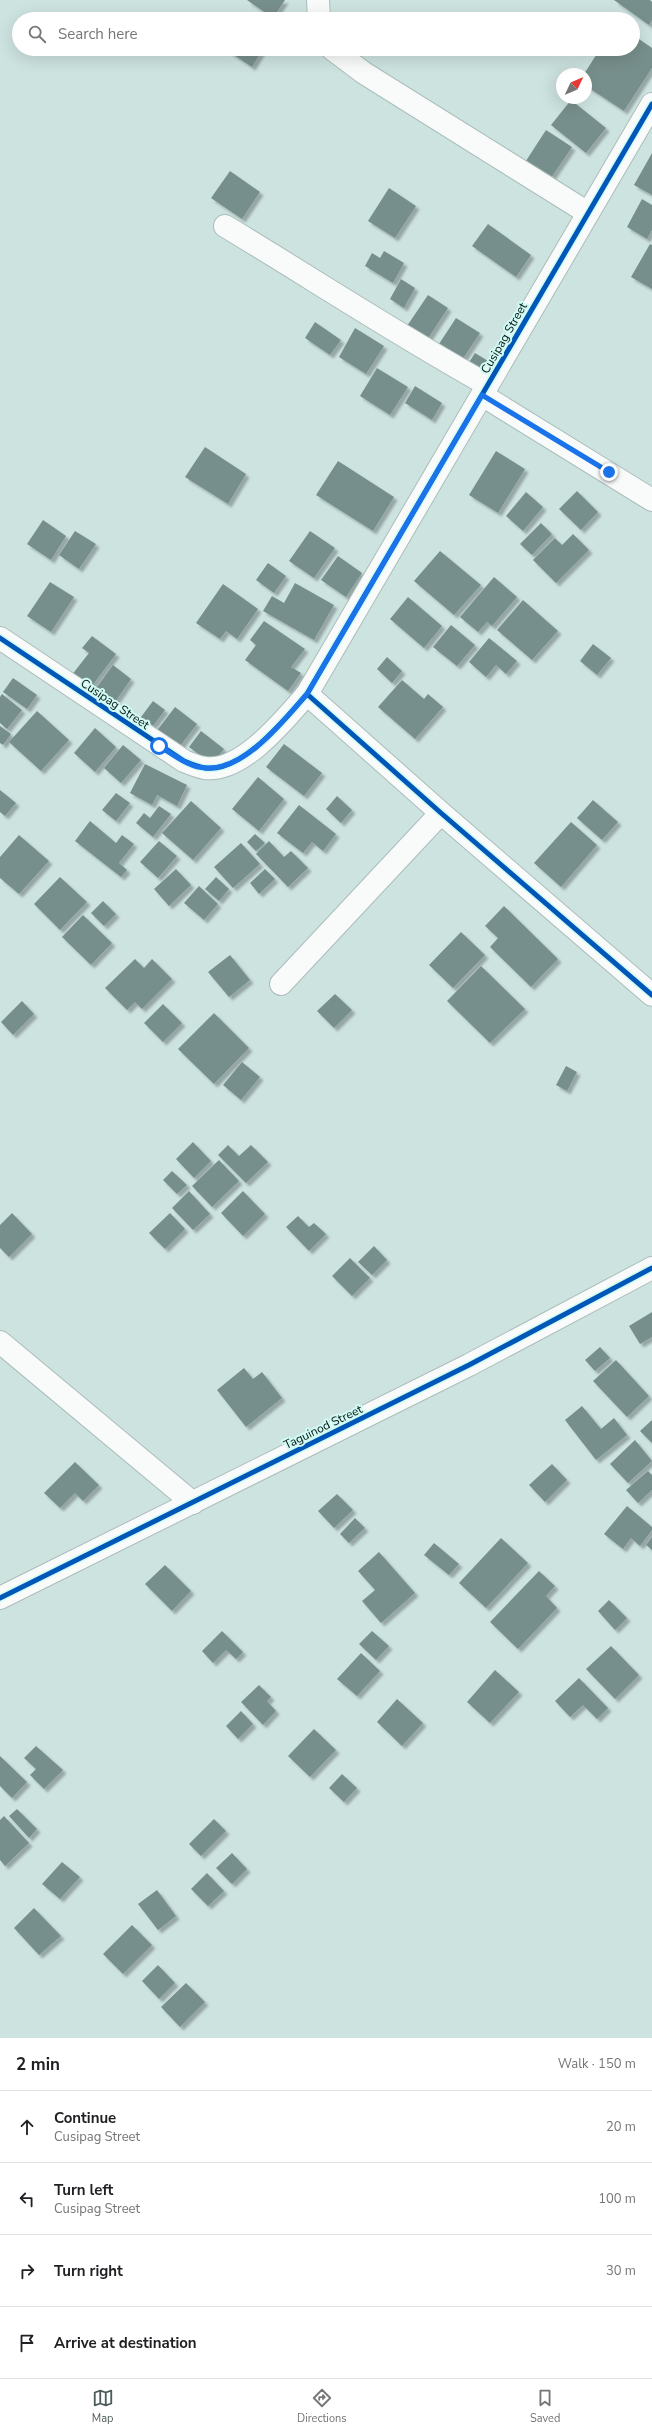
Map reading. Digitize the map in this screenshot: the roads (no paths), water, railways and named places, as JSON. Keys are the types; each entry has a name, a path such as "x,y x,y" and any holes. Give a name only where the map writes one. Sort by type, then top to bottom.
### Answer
{"street":[{"path":"318,0 319,12"},
{"path":"341,56 364,73 588,213"},
{"name":"Cusipag Street","path":"0,638 159,746 184,761 205,768 223,767 247,754 277,728 307,694 652,104"},
{"path":"225,226 432,354 652,500"},
{"path":"307,694 441,813 652,994"},
{"path":"281,984 441,813"},
{"name":"Taguinod Street","path":"0,1598 469,1365 652,1268"},
{"path":"0,1342 193,1503"}]}
